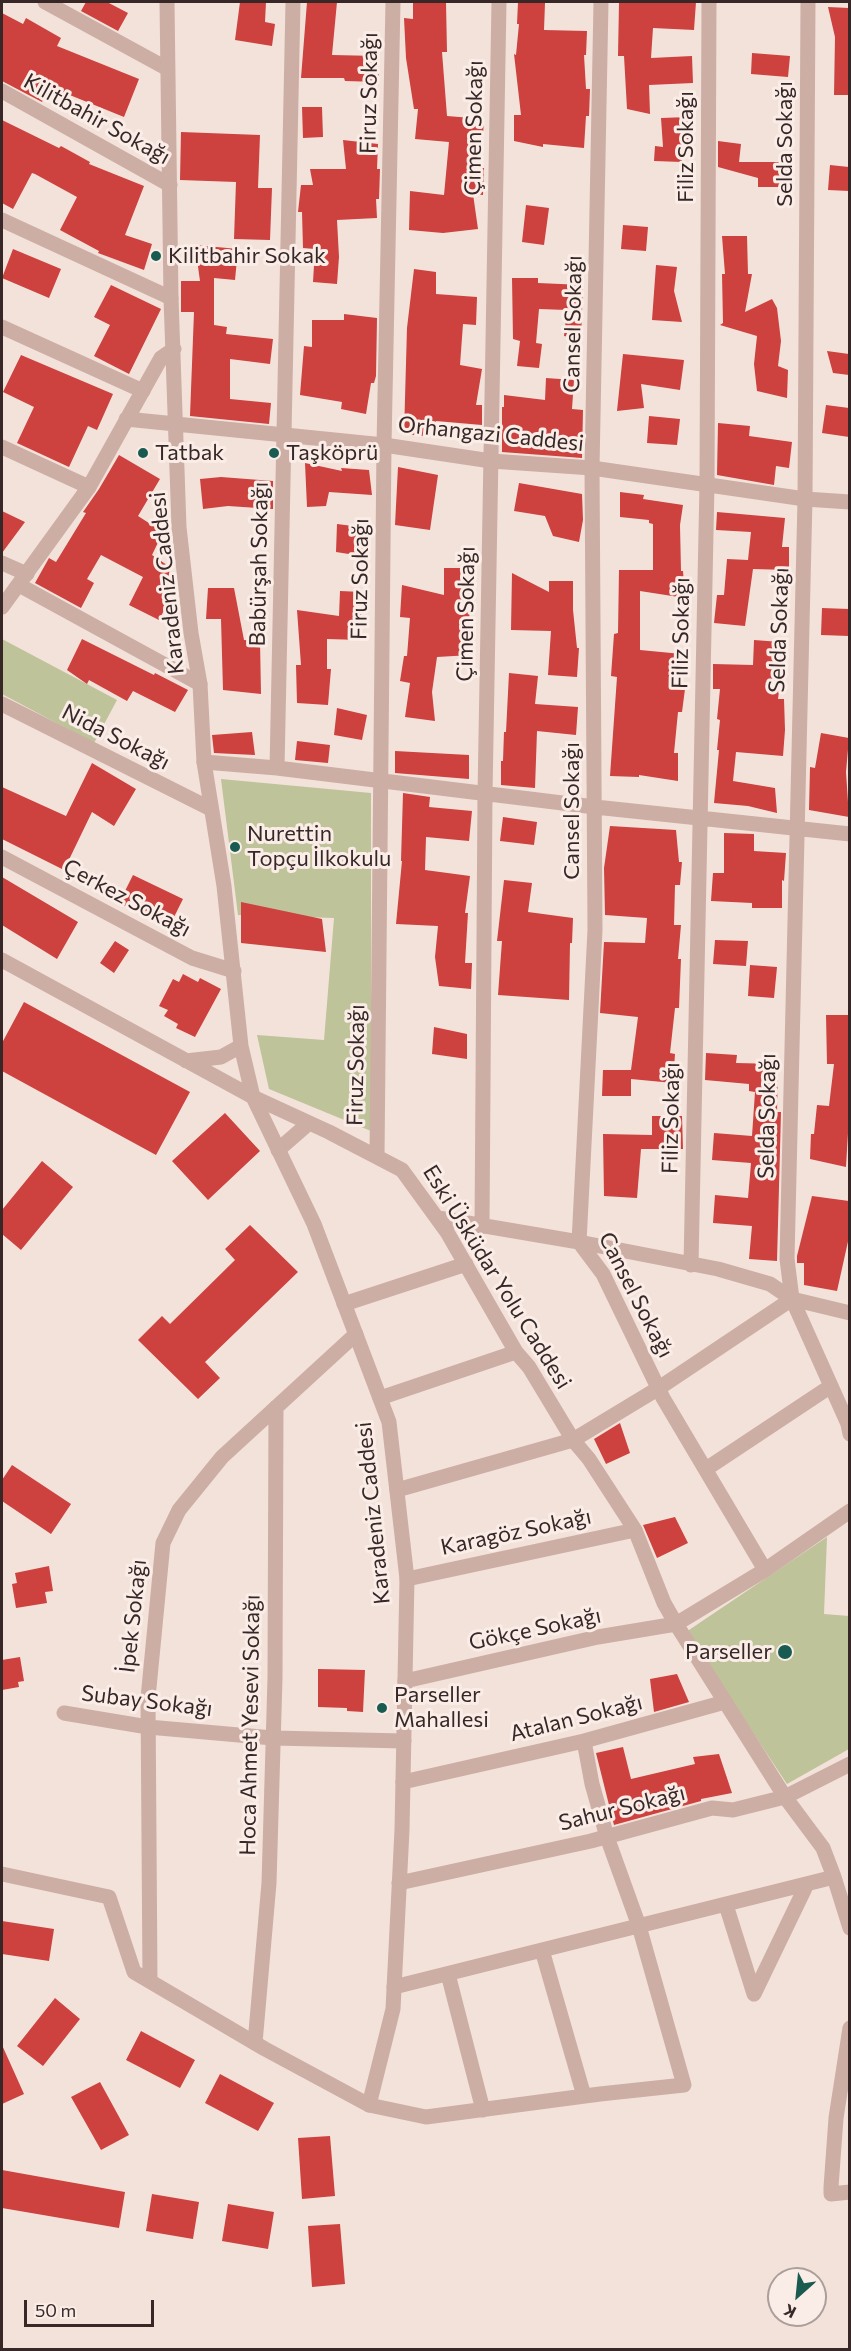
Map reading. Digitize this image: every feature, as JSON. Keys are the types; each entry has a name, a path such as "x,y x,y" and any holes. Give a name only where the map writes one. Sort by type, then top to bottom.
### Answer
{"street":[{"path":"45,2 166,68"},
{"name":"Karadeniz Caddesi","path":"166,2 171,298 179,527 191,633 201,684 204,762 224,886 242,1046 252,1097 314,1224 389,1422 407,1579 403,1782 393,2009 369,2106"},
{"name":"Babürşah Sokağı","path":"277,768 293,2"},
{"name":"Firuz Sokağı","path":"377,1157 384,445 393,2"},
{"name":"Çimen Sokağı","path":"482,1227 485,794 499,2"},
{"name":"Cansel Sokağı","path":"601,2 592,468 595,930 579,1242 603,1274 659,1388 765,1570"},
{"name":"Filiz Sokağı","path":"691,1264 707,484 709,2"},
{"name":"Selda Sokağı","path":"808,2 805,499 787,1259 792,1299 848,1424 849,1434"},
{"name":"Kilitbahir Sokağı","path":"2,91 170,185"},
{"path":"2,220 171,298"},
{"path":"2,327 142,391"},
{"path":"2,607 89,487 161,358 174,349"},
{"name":"Orhangazi Caddesi","path":"126,419 384,445 491,461 592,468 805,499 849,502"},
{"path":"2,447 89,487"},
{"path":"2,563 23,580 201,684"},
{"name":"Nida Sokağı","path":"2,704 211,809"},
{"path":"204,762 277,768 595,807 849,834"},
{"name":"Çerkez Sokağı","path":"2,857 192,958 234,971"},
{"name":"Eski Üsküdar Yolu Caddesi","path":"2,960 252,1097 402,1170 438,1218 516,1352 635,1530 664,1603 676,1624 785,1797 823,1848 849,1928"},
{"path":"186,1061 221,1057 242,1046"},
{"path":"278,1150 309,1123"},
{"path":"438,1218 718,1269 770,1284 792,1299 849,1313"},
{"path":"344,1304 466,1264"},
{"path":"397,1490 573,1440 659,1388 792,1299"},
{"name":"İpek Sokağı","path":"150,1981 148,1698 163,1543 179,1510 222,1457 356,1334"},
{"path":"380,1398 516,1352"},
{"path":"706,1469 831,1386"},
{"name":"Hoca Ahmet Yesevi Sokağı","path":"255,2043 269,1883 273,1738 276,1407"},
{"path":"676,1624 765,1570 849,1511"},
{"name":"Karagöz Sokağı","path":"407,1579 635,1530"},
{"name":"Gökçe Sokağı","path":"405,1681 597,1637 676,1624"},
{"name":"Atalan Sokağı","path":"403,1782 584,1741 725,1702"},
{"name":"Subay Sokağı","path":"64,1713 148,1727 273,1738 404,1741"},
{"path":"2,1874 109,1897 134,1972 369,2106 426,2118 684,2085 639,1926 606,1837 584,1741"},
{"name":"Sahur Sokağı","path":"399,1882 606,1837 712,1808 733,1810 785,1797 849,1764"},
{"path":"394,1987 834,1878"},
{"path":"726,1905 754,1994 807,1884"},
{"path":"542,1950 584,2096"},
{"path":"448,1974 483,2110"},
{"path":"849,2028 836,2118 831,2194 849,2192"}],"green space":[{"path":"2,639 117,700 94,743 2,694"},
{"path":"221,779 371,793 371,1131 269,1089 257,1035 324,1040 334,918 238,915"},
{"path":"827,1537 824,1614 849,1616 849,1749 787,1784 686,1632"}],"building":[{"path":"86,2 107,2 128,13 118,31 81,11"},
{"path":"240,2 266,2 265,22 275,24 272,46 235,40"},
{"path":"307,2 337,2 332,55 378,56 379,82 345,81 344,78 301,78"},
{"path":"413,2 446,2 447,52 442,52 447,116 484,119 481,168 484,168 483,195 473,194 478,229 443,233 409,230 410,191 444,195 449,142 415,139 418,109 414,109 406,58 404,18 413,19"},
{"path":"518,2 545,3 544,30 587,31 586,55 584,55 586,89 590,89 584,148 543,144 543,147 514,141 514,115 521,115 514,54 516,55 519,24 517,24"},
{"path":"696,2 694,30 653,28 651,58 692,56 693,83 649,85 650,114 627,109 624,56 618,56 619,3"},
{"path":"828,7 849,8 849,95 834,95 835,37"},
{"path":"2,13 23,24 26,18 61,38 57,46 139,79 124,117 50,87 42,102 2,81"},
{"path":"752,53 790,56 788,77 751,74"},
{"path":"302,107 322,107 323,137 303,138"},
{"path":"689,117 690,141 683,141 682,162 654,161 655,146 663,147 661,118"},
{"path":"2,120 59,148 61,146 90,162 89,164 144,186 125,235 152,244 144,270 98,253 99,251 60,230 77,197 35,174 32,173 13,209 2,203"},
{"path":"181,132 260,135 258,188 272,188 270,240 234,239 236,182 180,180"},
{"path":"343,140 378,144 377,169 380,169 379,199 376,199 377,218 337,220 339,257 337,284 313,282 315,249 303,248 302,212 298,212 301,185 313,185 310,169 346,169"},
{"path":"718,141 741,144 739,162 790,162 782,187 758,187 758,178 718,167"},
{"path":"830,165 849,167 849,191 828,190"},
{"path":"526,205 549,208 544,245 522,242"},
{"path":"623,225 648,227 646,251 621,249"},
{"path":"722,236 747,236 748,274 752,274 745,312 772,299 777,308 781,341 778,366 788,370 787,398 757,391 754,364 757,336 720,325 723,323 722,274 725,274"},
{"path":"195,245 238,249 235,280 214,278 214,325 227,327 226,334 273,339 270,364 230,359 230,399 271,403 269,424 190,416 194,312 181,312 181,281 200,281"},
{"path":"13,249 61,269 49,298 2,278"},
{"path":"656,265 677,267 674,291 682,322 652,320"},
{"path":"414,269 436,272 436,294 477,297 476,325 463,324 460,365 482,369 476,405 482,405 482,425 436,421 437,437 404,434 407,328"},
{"path":"512,278 538,278 538,283 583,285 581,339 564,336 567,310 539,309 536,343 542,344 539,368 517,366 520,341 513,339"},
{"path":"111,285 161,309 129,374 94,356 110,325 94,317"},
{"path":"344,314 377,318 376,376 374,383 371,383 366,414 341,409 342,402 300,395 304,346 312,347 312,320 344,320"},
{"path":"827,351 849,354 849,375 833,373"},
{"path":"623,354 684,360 680,390 641,384 644,408 617,411"},
{"path":"21,355 113,394 97,430 88,426 69,467 17,443 34,407 3,392"},
{"path":"546,378 574,380 572,409 583,410 582,458 502,452 504,395 545,400"},
{"path":"826,405 849,408 849,437 822,433"},
{"path":"649,416 680,419 677,445 647,443"},
{"path":"718,423 750,426 749,436 792,442 789,468 776,466 774,485 717,475"},
{"path":"119,455 160,479 138,516 163,532 152,555 170,567 166,595 171,597 159,620 129,605 143,577 101,555 87,579 94,583 81,608 35,583 49,558 56,562 86,513 83,512"},
{"path":"305,463 342,471 341,468 369,470 372,495 329,492 326,506 307,507"},
{"path":"398,467 438,475 430,530 395,525"},
{"path":"221,477 273,481 273,509 228,506 203,509 200,479"},
{"path":"519,483 582,494 583,520 579,542 553,536 545,516 514,511"},
{"path":"620,492 644,495 643,499 683,505 680,525 681,571 683,571 685,598 640,591 640,650 682,654 678,689 685,689 682,712 678,712 674,753 678,753 678,781 639,775 639,777 610,776 617,677 611,676 614,634 618,633 619,570 653,570 653,524 649,523 649,520 620,517"},
{"path":"2,511 25,522 2,553"},
{"path":"717,512 785,518 782,547 789,547 789,570 753,569 745,626 714,623 717,595 724,595 727,559 748,560 751,532 716,530"},
{"path":"337,524 369,528 368,557 336,552"},
{"path":"444,568 466,568 466,606 469,606 471,655 437,657 432,692 435,721 405,717 410,683 400,681 404,656 407,656 410,618 400,617 402,585 444,595"},
{"path":"512,573 549,592 549,581 573,581 573,610 577,648 579,648 577,677 548,675 551,631 511,630"},
{"path":"208,588 234,588 244,640 260,641 261,694 223,690 221,619 206,619"},
{"path":"340,591 362,592 360,640 327,639 327,669 331,669 328,705 297,703 296,665 301,665 297,610 339,616"},
{"path":"822,608 849,609 849,636 821,635"},
{"path":"82,639 188,690 175,712 133,691 127,701 89,680 87,684 67,670"},
{"path":"754,640 780,642 778,666 782,667 778,699 784,699 783,756 736,752 733,781 775,788 777,813 748,806 714,803 719,750 717,750 720,720 717,719 720,689 713,689 713,664 753,665"},
{"path":"509,673 538,676 535,704 578,707 576,735 537,731 535,788 501,785"},
{"path":"337,708 367,715 362,740 334,735"},
{"path":"252,732 255,755 214,753 212,735"},
{"path":"821,733 849,738 846,772 849,817 809,810 810,767 815,768"},
{"path":"297,741 330,745 328,763 295,760"},
{"path":"395,751 469,755 469,779 395,773"},
{"path":"92,763 136,789 114,826 92,812 64,870 2,839 2,787 66,816"},
{"path":"403,793 430,797 429,807 472,811 469,841 426,837 425,870 470,876 465,913 468,913 465,963 472,963 471,989 439,986 435,957 438,926 396,924 402,861"},
{"path":"503,817 537,822 534,845 500,841"},
{"path":"610,826 676,830 679,862 682,862 680,885 675,885 674,925 681,925 678,959 681,959 679,1008 675,1008 670,1053 675,1054 673,1083 631,1079 631,1096 602,1096 603,1070 631,1070 638,1017 600,1013 604,942 645,943 647,918 605,915 604,868"},
{"path":"724,833 754,834 754,851 786,853 784,881 782,880 782,908 752,908 752,903 711,901 713,873 724,873"},
{"path":"133,875 183,899 169,927 119,903"},
{"path":"2,877 78,922 57,959 2,925"},
{"path":"504,880 532,883 528,912 573,918 569,1000 498,995 502,941 497,941"},
{"path":"241,902 322,919 326,952 241,943"},
{"path":"715,940 748,941 746,966 713,964"},
{"path":"115,941 129,950 114,973 100,963"},
{"path":"750,965 777,967 774,998 748,996"},
{"path":"183,974 198,982 200,978 221,989 195,1037 176,1028 178,1024 164,1016 168,1010 159,1006 173,979 179,982"},
{"path":"24,1002 190,1092 156,1155 2,1071 2,1043"},
{"path":"826,1015 849,1015 849,1116 846,1167 810,1159 811,1134 814,1134 817,1105 829,1106 834,1064 827,1064"},
{"path":"434,1027 467,1034 467,1059 432,1054"},
{"path":"706,1053 737,1055 736,1063 778,1064 777,1112 781,1112 777,1261 749,1259 752,1226 713,1223 715,1195 748,1198 751,1163 712,1160 714,1133 752,1136 755,1092 749,1091 749,1084 705,1080"},
{"path":"225,1113 260,1151 208,1200 172,1161"},
{"path":"652,1116 682,1116 683,1149 641,1149 637,1198 604,1196 603,1134 652,1135"},
{"path":"42,1161 73,1187 21,1250 2,1234 2,1210"},
{"path":"812,1196 849,1201 849,1237 837,1291 804,1285 804,1263 797,1263"},
{"path":"250,1225 298,1272 205,1362 220,1378 198,1399 138,1340 162,1316 170,1324 235,1260 225,1249"},
{"path":"620,1423 630,1453 606,1464 594,1439"},
{"path":"12,1465 71,1504 51,1534 2,1501 2,1480"},
{"path":"675,1517 688,1543 657,1558 643,1525"},
{"path":"49,1566 53,1591 45,1592 47,1603 16,1608 12,1584 17,1583 15,1573"},
{"path":"20,1657 24,1681 18,1682 19,1687 2,1690 2,1660"},
{"path":"318,1669 365,1670 363,1712 347,1711 347,1708 318,1707"},
{"path":"677,1674 689,1702 654,1712 650,1679"},
{"path":"623,1747 631,1779 695,1764 693,1757 719,1754 732,1793 701,1799 701,1801 614,1825 596,1753"},
{"path":"2,1921 54,1929 49,1961 2,1954"},
{"path":"55,1998 80,2019 43,2066 17,2046"},
{"path":"141,2031 195,2060 180,2088 126,2060"},
{"path":"2,2045 24,2094 2,2104"},
{"path":"220,2074 274,2103 258,2131 205,2103"},
{"path":"100,2082 129,2135 101,2150 71,2097"},
{"path":"330,2136 335,2196 302,2199 298,2138"},
{"path":"2,2170 125,2192 119,2228 2,2208"},
{"path":"152,2194 199,2202 193,2239 146,2231"},
{"path":"228,2204 274,2212 268,2249 222,2241"},
{"path":"340,2224 345,2284 312,2287 308,2226"}],"place":[{"name":"Kilitbahir Sokak","path":"156,256"},
{"name":"Tatbak","path":"143,453"},
{"name":"Taşköprü","path":"274,453"},
{"name":"Nurettin Topçu İlkokulu","path":"235,847"},
{"name":"Parseller","path":"785,1652"},
{"name":"Parseller Mahallesi","path":"382,1708"}]}
